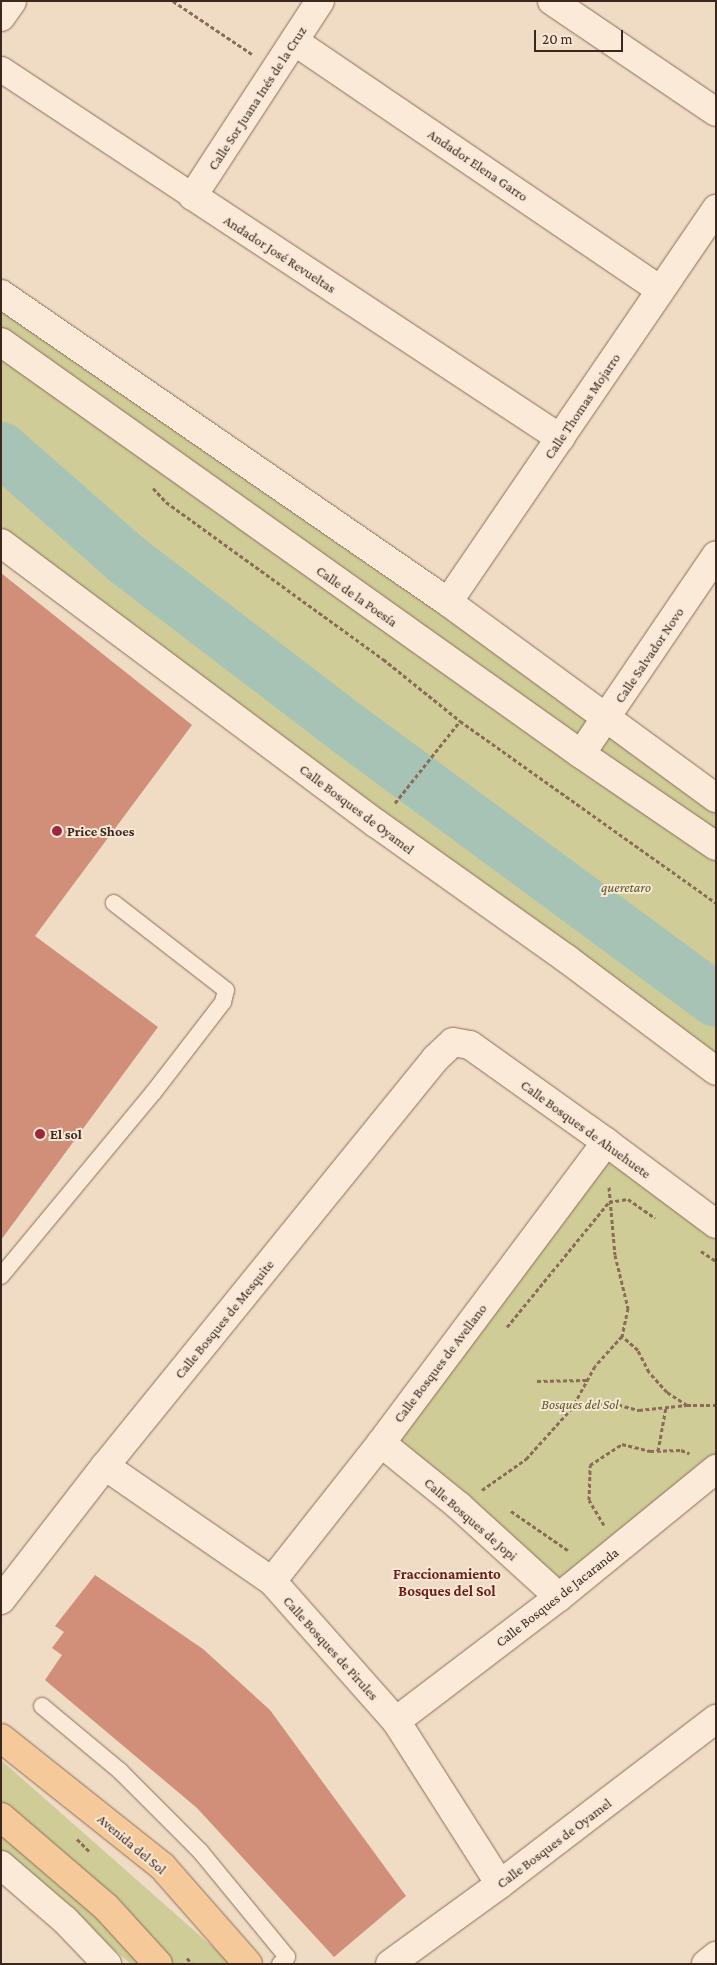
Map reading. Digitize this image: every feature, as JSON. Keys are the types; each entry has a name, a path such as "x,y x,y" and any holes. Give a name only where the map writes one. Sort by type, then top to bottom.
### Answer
{"main road":[{"name":"Avenida del Sol","path":"1,1738 162,1866 248,1964"},
{"path":"1,1817 106,1907 158,1964"}],"street":[{"path":"1,17 12,1"},
{"name":"Calle Sor Juana Inés de la Cruz","path":"193,196 320,1"},
{"path":"552,1 716,112"},
{"name":"Andador Elena Garro","path":"294,41 661,290"},
{"name":"Andador José Revueltas","path":"1,69 560,438"},
{"name":"Calle Thomas Mojarro","path":"448,602 716,209"},
{"path":"1,294 448,602 716,798"},
{"name":"Calle de la Poesía","path":"1,342 581,754 716,846"},
{"name":"Calle Bosques de Oyamel","path":"1,542 377,824 566,959 716,1072"},
{"name":"Calle Salvador Novo","path":"581,754 714,560"},
{"name":"Calle Bosques de Ahuehuete","path":"453,1042 470,1045 606,1142 716,1224"},
{"name":"Calle Bosques de Mesquite","path":"1,1600 105,1466 436,1058 453,1042"},
{"name":"Calle Bosques de Avellano","path":"272,1581 381,1443 606,1142"},
{"name":"Calle Bosques de Jopi","path":"381,1443 466,1495 559,1597"},
{"name":"Calle Bosques de Pirules","path":"105,1466 272,1581 396,1721 500,1884"},
{"name":"Calle Bosques de Jacaranda","path":"396,1721 559,1597 716,1469"},
{"name":"Calle Bosques de Oyamel","path":"390,1964 500,1884 716,1720"},
{"path":"1,1865 65,1920 107,1964"},
{"path":"706,1964 716,1956"}],"lane":[{"path":"1,1276 153,1093 224,1002 226,990 114,903"},
{"path":"42,1706 120,1771 200,1851 287,1957 280,1964"}],"path":[{"path":"173,1 275,69"},
{"path":"146,480 166,502 384,660 460,720 716,903"},
{"path":"403,795 460,720"},
{"path":"466,1495 481,1490 526,1459 572,1408 595,1366 622,1336 628,1308 615,1255 609,1202 606,1142"},
{"path":"505,1330 609,1202 628,1199 660,1221"},
{"path":"700,1250 716,1261"},
{"path":"622,1336 638,1350 649,1372 667,1392 687,1405"},
{"path":"537,1381 588,1380"},
{"path":"572,1408 612,1403 639,1410 716,1404"},
{"path":"658,1451 666,1407"},
{"path":"610,1533 589,1500 590,1465 622,1444 658,1451 681,1450 690,1453"},
{"path":"466,1495 481,1490"},
{"path":"481,1490 490,1496"},
{"path":"506,1507 570,1552"}],"green space":[{"path":"1,304 716,809 716,833 1,335"},
{"name":"queretaro","path":"1,342 716,846 716,1054 141,646 1,527"},
{"name":"Bosques del Sol","path":"606,1142 716,1224 716,1469 559,1597 381,1443"},
{"path":"1,1760 232,1964 131,1964 1,1855"}],"building":[{"name":"Price Shoes","path":"1,573 192,725 35,936 158,1027 1,1240"},
{"path":"95,1575 203,1649 270,1710 406,1896 334,1957 197,1808 45,1680 62,1655 52,1648 64,1632 55,1626"}],"waterway":[{"path":"1,449 126,559 347,728 716,1000"}],"place":[{"name":"Price Shoes","path":"57,831"},
{"name":"El sol","path":"40,1134"}],"district":[{"name":"Fraccionamiento Bosques del Sol","path":"447,1582"}]}
